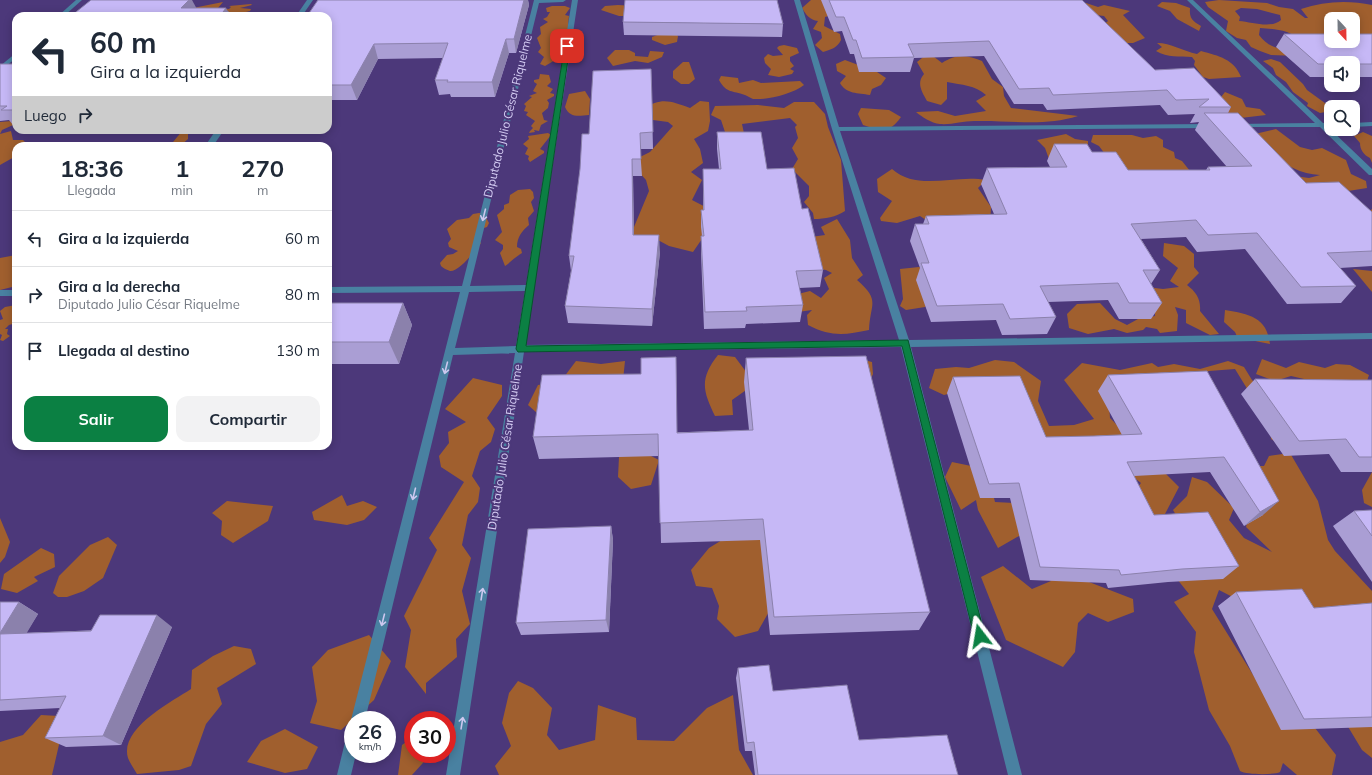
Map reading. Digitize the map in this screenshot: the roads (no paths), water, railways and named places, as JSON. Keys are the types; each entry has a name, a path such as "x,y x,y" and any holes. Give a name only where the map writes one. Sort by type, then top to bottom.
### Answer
{"street":[{"path":"66,12 79,0"},
{"path":"302,12 310,0"},
{"path":"537,0 564,0"},
{"name":"Diputado Julio César Riquelme","path":"360,711 537,0"},
{"name":"Diputado Julio César Riquelme","path":"453,775 521,349 529,288 574,0"},
{"path":"797,0 836,129 905,342 1015,775"},
{"path":"1190,0 1372,173"},
{"path":"0,69 12,58"},
{"path":"1360,124 1372,124"},
{"path":"1225,126 1321,125"},
{"path":"836,129 1217,126"},
{"path":"332,290 529,288"},
{"path":"0,293 12,293"},
{"path":"450,352 521,349 905,342 1372,336"},
{"path":"344,775 347,763"}]}
